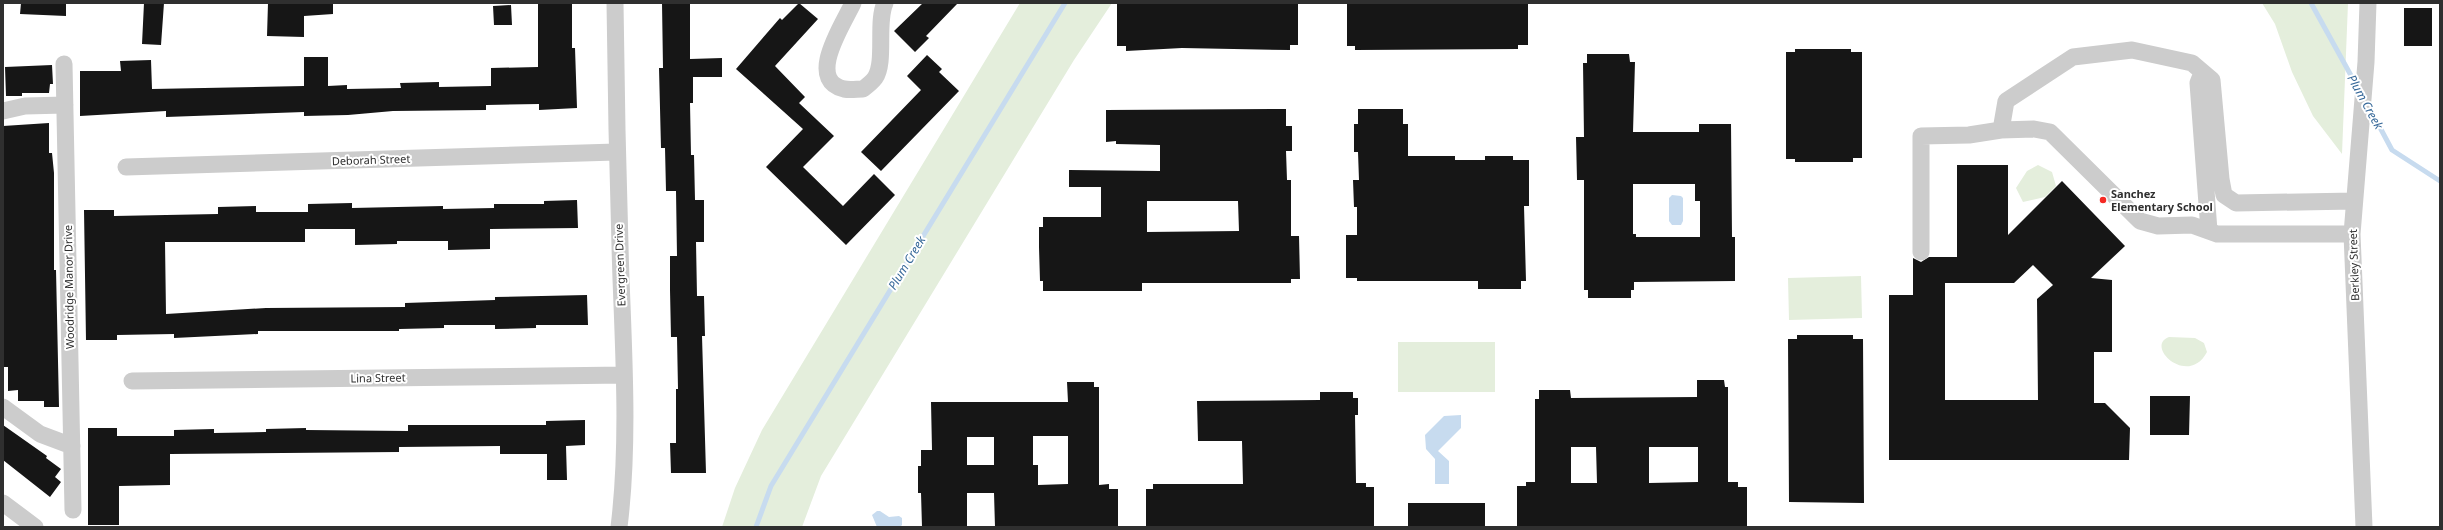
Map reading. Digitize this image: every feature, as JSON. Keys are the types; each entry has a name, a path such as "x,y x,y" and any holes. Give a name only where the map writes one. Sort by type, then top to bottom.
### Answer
{"street":[{"name":"Evergreen Drive","path":"615,3 616,152 624,375 622,505 619,527"},
{"path":"853,3 832,44 826,68 830,81 844,89 863,89 876,78 881,50 881,12 885,3"},
{"name":"Berkley Street","path":"2364,527 2352,234 2358,145 2366,62 2368,3"},
{"path":"2001,130 2006,101 2073,57 2132,50 2192,63 2205,76 2212,80 2221,179 2224,195 2236,202 2354,201"},
{"name":"Woodridge Manor Drive","path":"64,64 73,510"},
{"path":"2205,76 2200,78 2198,84 2209,231"},
{"path":"3,111 25,106 65,105"},
{"path":"1921,252 1921,136 1969,136 2001,130 2034,129 2050,132 2140,221 2158,226 2192,225 2217,234 2352,234"},
{"name":"Deborah Street","path":"126,167 616,152"},
{"name":"Lina Street","path":"132,381 624,375"},
{"path":"3,407 40,434 72,446"},
{"path":"3,503 35,527"}],"green space":[{"path":"1020,3 1112,3 1074,60 821,476 802,527 722,527 735,488 762,430"},
{"path":"2262,3 2348,3 2342,154 2313,116 2292,72 2275,24"},
{"path":"2038,165 2052,172 2056,186 2045,197 2023,202 2016,188 2027,171"},
{"path":"1861,276 1862,318 1789,320 1788,278"},
{"path":"2169,337 2195,338 2204,343 2207,352 2199,362 2190,366 2180,365 2165,355 2162,348 2163,342"},
{"path":"1398,342 1495,342 1495,392 1398,392"}],"water":[{"path":"1672,195 1681,196 1683,198 1683,221 1681,225 1672,225 1669,221 1669,198"},
{"path":"1461,415 1461,428 1438,451 1449,461 1449,484 1435,484 1435,459 1426,449 1425,435 1444,416"},
{"path":"877,511 880,511 889,517 899,516 902,518 902,525 900,527 877,527 872,515"}],"building":[{"path":"21,3 66,3 66,16 20,14"},
{"path":"144,3 164,3 161,45 142,44"},
{"path":"268,3 333,3 333,14 304,16 304,37 267,36"},
{"path":"538,3 572,3 572,48 575,48 577,108 539,110 539,104 486,105 486,110 393,111 348,115 304,116 304,112 166,117 166,111 80,116 80,71 121,71 120,61 151,60 152,89 304,86 304,57 328,57 328,86 347,85 347,89 401,88 400,83 439,82 439,87 491,86 491,68 538,67"},
{"path":"662,3 690,3 690,59 722,58 722,77 693,77 693,103 690,103 691,155 694,155 695,200 704,200 704,242 696,242 697,296 704,296 705,336 702,336 706,473 671,473 670,443 676,443 676,389 678,389 677,337 671,337 670,290 670,256 677,256 676,191 666,191 665,148 661,148 659,68 663,68"},
{"path":"799,3 818,19 775,66 805,97 799,103 834,136 803,167 843,206 874,174 895,195 846,245 766,167 803,129 736,69 780,18 782,20"},
{"path":"923,3 958,3 926,36 929,38 915,52 894,31"},
{"path":"1298,3 1298,45 1290,45 1290,50 1182,48 1126,51 1126,46 1117,46 1117,4"},
{"path":"1347,3 1528,3 1528,45 1518,45 1518,49 1355,50 1355,46 1347,46"},
{"path":"511,5 512,25 494,25 493,6"},
{"path":"2404,8 2432,8 2432,46 2404,46"},
{"path":"1795,49 1851,49 1851,52 1862,52 1862,158 1853,158 1853,162 1795,162 1795,159 1786,159 1786,52 1795,52"},
{"path":"1587,54 1629,54 1630,62 1635,62 1633,132 1699,132 1699,124 1731,124 1732,237 1735,237 1735,281 1634,282 1634,290 1631,290 1631,298 1588,298 1588,290 1584,290 1584,180 1577,180 1576,137 1584,137 1583,63 1587,63","holes":["1633,184 1695,184 1695,201 1700,201 1700,237 1636,237 1636,234 1633,234"]},
{"path":"927,55 942,69 939,72 959,91 881,171 861,152 921,90 907,76"},
{"path":"52,65 53,84 50,84 49,93 22,93 22,96 6,96 5,67"},
{"path":"1286,109 1286,126 1292,126 1292,151 1286,151 1287,180 1291,180 1291,236 1299,236 1300,279 1291,279 1291,283 1142,283 1142,291 1043,291 1043,281 1040,281 1039,227 1043,227 1043,217 1101,217 1101,187 1069,187 1069,170 1160,171 1160,145 1116,144 1116,141 1106,142 1106,110","holes":["1147,201 1238,201 1239,231 1147,232"]},
{"path":"1358,109 1403,109 1403,124 1408,124 1408,156 1455,156 1455,160 1485,160 1485,156 1513,156 1513,160 1529,160 1529,206 1524,206 1526,281 1521,281 1521,289 1478,289 1478,281 1357,281 1357,278 1346,278 1346,235 1357,235 1357,207 1354,207 1353,180 1359,180 1358,152 1354,152 1354,124 1358,124"},
{"path":"49,123 49,153 52,153 54,173 54,270 56,270 59,407 44,407 44,401 18,401 18,390 8,391 8,367 3,367 3,126"},
{"path":"1957,165 2008,165 2008,235 2062,181 2125,246 2091,278 2112,280 2112,352 2094,352 2094,403 2105,403 2130,428 2129,460 1889,460 1889,295 1913,295 1913,258 1921,262 1929,257 1957,257","holes":["2033,265 2053,285 2037,299 2038,400 1945,400 1945,283 2014,283"]},
{"path":"577,200 578,228 490,229 490,249 448,250 448,241 397,241 397,244 355,245 355,229 305,229 305,242 165,242 166,314 266,308 405,307 405,303 495,300 495,297 587,295 588,325 536,325 536,328 495,329 495,325 444,325 444,328 399,329 399,331 258,331 258,334 174,338 174,334 117,335 117,340 86,340 84,210 114,210 114,216 218,214 218,207 256,206 256,212 308,212 308,204 352,203 352,208 443,206 443,209 494,208 494,204 544,204 544,201"},
{"path":"1797,335 1853,335 1853,339 1863,339 1864,503 1789,502 1788,339 1797,339"},
{"path":"1697,380 1724,380 1725,387 1728,387 1728,482 1738,482 1738,487 1747,487 1747,527 1517,527 1517,486 1526,486 1526,482 1535,482 1535,399 1539,399 1539,390 1570,390 1571,398 1697,397","holes":["1571,447 1596,447 1597,483 1571,483","1649,447 1698,447 1698,482 1649,483"]},
{"path":"1067,382 1094,382 1094,387 1099,387 1099,485 1109,484 1109,489 1118,489 1118,527 995,527 994,493 967,493 967,527 922,527 921,493 918,493 918,466 921,466 921,450 932,450 931,402 1068,402","holes":["1033,436 1068,436 1068,484 1038,485 1038,465 1033,465","967,437 994,437 994,465 967,465"]},
{"path":"1320,392 1353,392 1353,398 1358,398 1358,415 1355,415 1356,483 1366,483 1366,487 1374,487 1374,527 1146,527 1146,489 1153,489 1153,484 1243,484 1242,441 1198,441 1197,401 1320,400"},
{"path":"2150,396 2190,396 2189,435 2150,435"},
{"path":"585,420 585,445 566,446 567,480 547,480 547,454 500,454 500,446 399,447 399,452 170,454 170,485 119,486 119,525 88,525 88,428 117,428 117,436 174,436 174,430 214,429 214,433 266,432 266,429 306,428 306,430 408,431 408,425 546,425 546,421"},
{"path":"3,425 47,456 46,458 61,469 55,477 61,482 50,497 3,460"},
{"path":"1408,503 1485,503 1485,527 1408,527"}],"waterway":[{"name":"Plum Creek","path":"756,527 771,486 1065,3"},
{"name":"Plum Creek","path":"2311,3 2359,90"},
{"name":"Plum Creek","path":"2368,105 2392,150 2440,181"}],"place":[{"name":"Sanchez Elementary School","path":"2103,200"}]}
